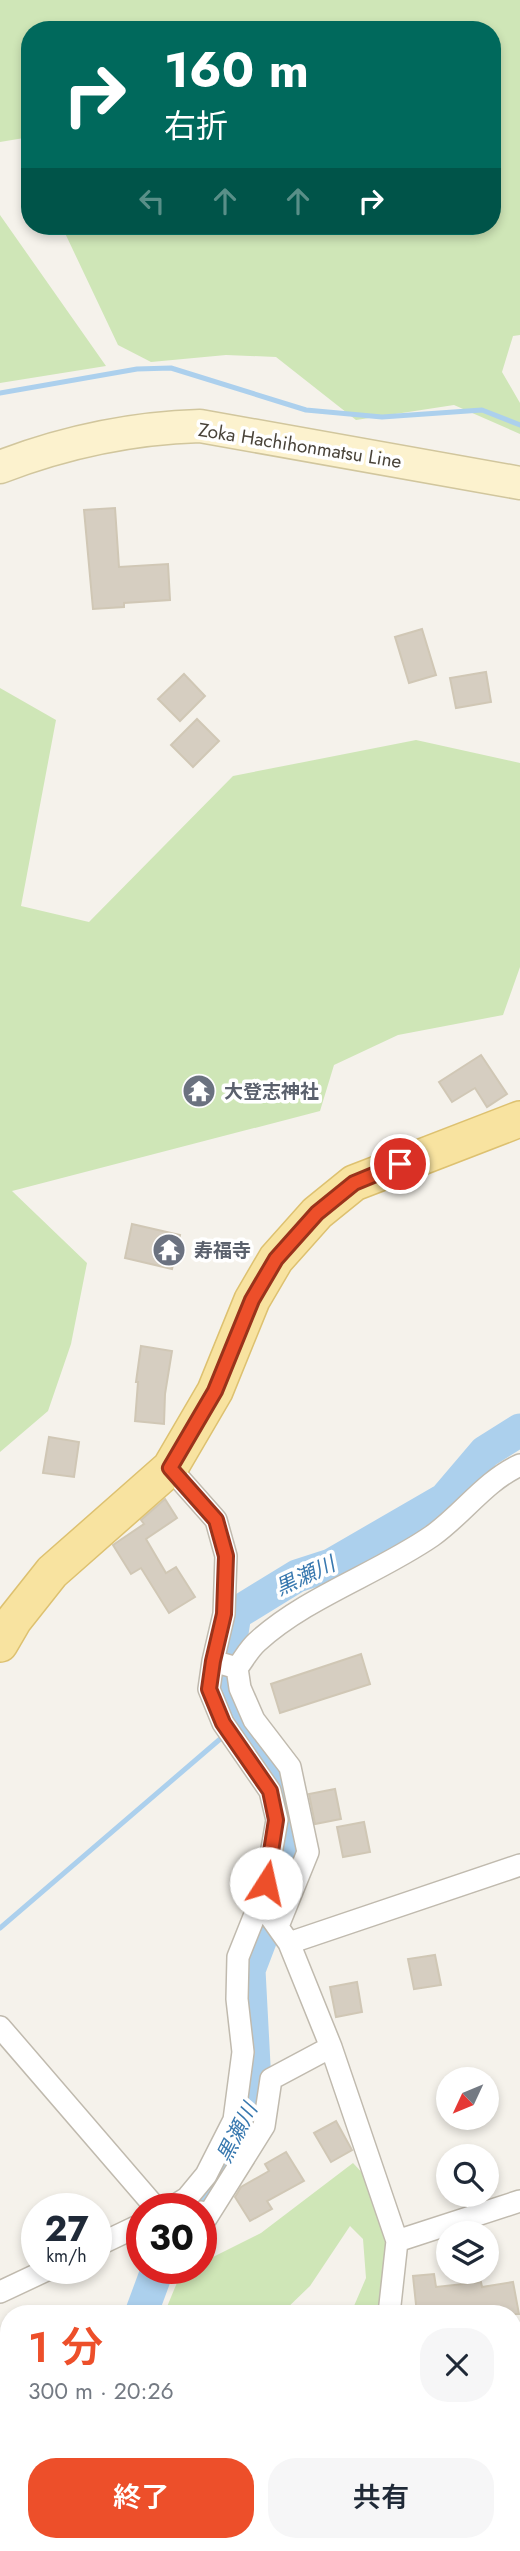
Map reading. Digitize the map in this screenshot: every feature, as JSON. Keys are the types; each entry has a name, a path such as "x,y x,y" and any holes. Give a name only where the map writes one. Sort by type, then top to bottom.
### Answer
{"main road":[{"name":"Zoka Hachihonmatsu Line","path":"0,467 43,451 106,435 161,427 200,426 520,483"},
{"path":"0,1644 14,1620 51,1572 170,1468 215,1391 252,1300 276,1259 317,1213 354,1183 520,1119"}],"street":[{"path":"390,2305 397,2241 331,2047 284,1935 272,1919 266,1902 266,1883 276,1820 270,1791 223,1723 209,1689 225,1664 290,1616 407,1553 437,1532 503,1473 520,1465"},
{"path":"170,1468 216,1520 226,1556 225,1664 240,1688 254,1720 290,1767 308,1852 284,1935"},
{"path":"284,1935 520,1865"},
{"path":"207,2193 264,2126 243,2052 237,1999 239,1957 254,1916 266,1902"},
{"path":"0,2027 143,2193"},
{"path":"199,2193 234,2120 255,2088 331,2047"},
{"path":"397,2241 520,2201"},
{"path":"0,2292 21,2282"}],"green space":[{"path":"0,0 520,0 520,335 513,336 502,372 520,403 520,434 454,405 356,420 276,357 226,355 151,362 118,345 66,235 501,235 501,21 21,21 21,138 0,142"},
{"path":"0,215 106,366 0,383"},
{"path":"0,688 56,720 21,906 89,922 233,776 416,740 520,763 520,967 503,1015 398,1035 334,1065 320,1111 12,1191 87,1263 71,1344 48,1411 0,1452"},
{"path":"353,2163 368,2179 388,2242 379,2305 354,2305 366,2278 363,2239 350,2226 310,2286 290,2305 168,2305 176,2284 217,2284 217,2255 261,2233"}],"building":[{"path":"115,508 119,567 168,564 170,600 124,603 124,607 93,609 84,510"},
{"path":"422,629 436,675 409,683 395,637"},
{"path":"486,672 491,702 456,708 450,678"},
{"path":"184,674 205,696 180,721 158,699"},
{"path":"197,719 219,741 193,767 171,745"},
{"path":"481,1055 507,1094 487,1107 475,1088 452,1102 439,1082"},
{"path":"132,1224 180,1235 172,1269 125,1258"},
{"path":"141,1346 172,1351 165,1394 164,1424 135,1421 136,1382"},
{"path":"49,1437 79,1442 74,1477 43,1473"},
{"path":"165,1499 177,1518 146,1539 166,1573 176,1567 195,1597 169,1613 141,1568 131,1574 113,1545 144,1524 141,1520"},
{"path":"361,1654 370,1684 280,1713 271,1684"},
{"path":"335,1789 341,1819 315,1824 309,1794"},
{"path":"364,1822 370,1852 343,1857 337,1827"},
{"path":"435,1955 441,1985 414,1989 408,1959"},
{"path":"357,1982 362,2012 336,2017 330,1987"},
{"path":"336,2121 352,2150 331,2162 314,2133"},
{"path":"286,2152 304,2181 267,2201 272,2209 250,2221 235,2197 241,2187 269,2171 265,2164"},
{"path":"434,2274 436,2287 481,2284 482,2287 513,2282 517,2305 416,2305 413,2276"}],"waterway":[{"path":"0,393 137,369 171,368 306,410 382,417 482,410 520,425"},
{"name":"黒瀬川","path":"275,1900 293,1859 289,1797 273,1759 243,1720 225,1677 235,1614 297,1576 331,1565 445,1499 485,1452 520,1430"},
{"path":"0,1928 226,1734"},
{"name":"黒瀬川","path":"210,2193 256,2103 249,1970 265,1928"},
{"name":"黒瀬川","path":"144,2305 152,2284"}],"place":[{"name":"大登志神社","path":"199,1091"},
{"name":"寿福寺","path":"169,1250"}],"route":[{"path":"266,1883 276,1820 270,1791 223,1723 209,1689 224,1614 226,1556 216,1520 170,1468 215,1391 252,1300 276,1259 317,1213 354,1183 400,1164"}]}
